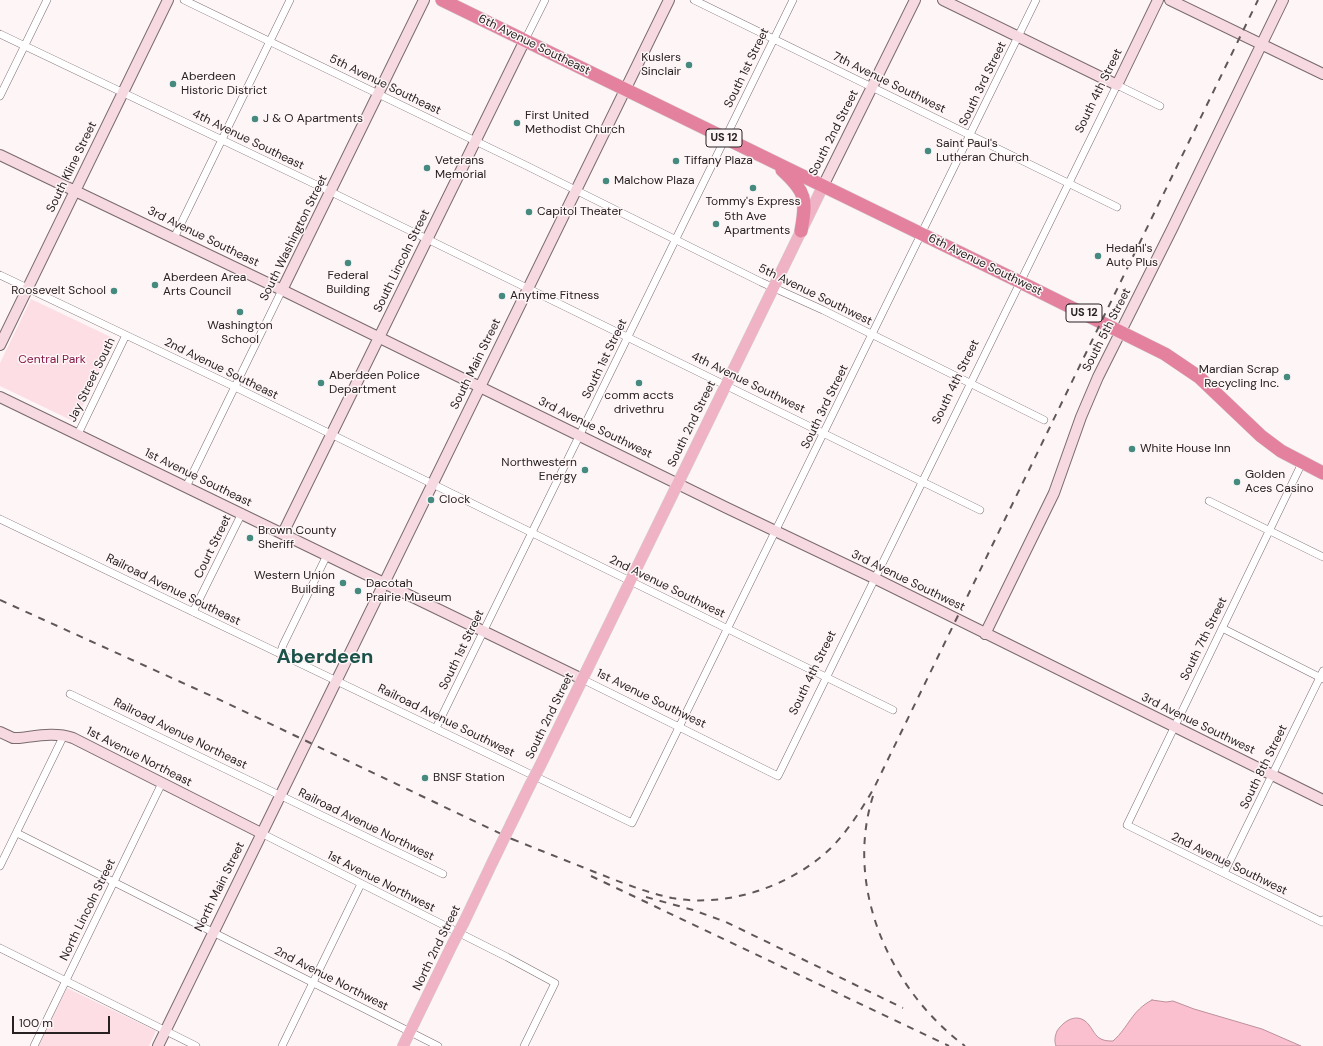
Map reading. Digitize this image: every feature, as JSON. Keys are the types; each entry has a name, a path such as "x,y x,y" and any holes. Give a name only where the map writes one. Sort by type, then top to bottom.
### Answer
{"highway":[{"name":"6th Avenue Southeast","path":"442,0 626,90"},
{"name":"6th Avenue Southwest","path":"626,90 1165,354 1189,369 1209,385 1240,418 1261,436 1281,451 1323,473"},
{"path":"773,162 791,178 803,195 805,207 801,231"}],"main road":[{"name":"South 2nd Street","path":"493,861 822,186"},
{"name":"North 2nd Street","path":"403,1046 493,861"}],"street":[{"path":"0,96 47,0"},
{"name":"South Kline Street","path":"0,344 168,0"},
{"name":"5th Avenue Southeast","path":"184,0 576,190"},
{"path":"174,238 290,0"},
{"name":"South Washington Street","path":"186,487 424,0"},
{"name":"South Lincoln Street","path":"283,534 545,0"},
{"name":"South Main Street","path":"306,741 669,0"},
{"name":"7th Avenue Southwest","path":"694,0 1118,207"},
{"name":"South 1st Street","path":"436,728 793,0"},
{"name":"South 2nd Street","path":"822,186 915,0"},
{"path":"944,0 1160,106"},
{"name":"South 3rd Street","path":"632,823 1036,0"},
{"name":"South 4th Street","path":"778,776 1158,0"},
{"path":"1170,0 1323,74"},
{"name":"South 5th Street","path":"986,634 1054,493 1092,390 1120,331 1166,242 1283,0"},
{"name":"4th Avenue Southeast","path":"0,34 222,139 528,288"},
{"name":"3rd Avenue Southeast","path":"0,155 480,386"},
{"name":"5th Avenue Southwest","path":"576,190 1044,420"},
{"name":"2nd Avenue Southeast","path":"0,276 235,387 432,484"},
{"name":"4th Avenue Southwest","path":"528,288 824,432 980,510"},
{"name":"Jay Street South","path":"78,434 126,335"},
{"name":"3rd Avenue Southwest","path":"480,386 677,484 874,578 1323,800"},
{"name":"1st Avenue Southeast","path":"0,397 384,582"},
{"name":"South 7th Street","path":"1126,825 1302,463"},
{"name":"2nd Avenue Southwest","path":"432,484 893,710"},
{"path":"1209,501 1323,557"},
{"name":"Court Street","path":"193,612 242,514"},
{"name":"Railroad Avenue Southeast","path":"0,519 336,680"},
{"path":"280,654 327,555"},
{"name":"1st Avenue Southwest","path":"384,582 778,776"},
{"path":"1222,628 1322,676"},
{"name":"South 8th Street","path":"1224,873 1322,676"},
{"name":"Railroad Avenue Southwest","path":"336,680 632,823"},
{"name":"Railroad Avenue Northeast","path":"70,694 280,794"},
{"name":"1st Avenue Northeast","path":"0,732 13,738 48,734 64,735 261,833"},
{"path":"0,866 3,855 17,833 64,735"},
{"name":"North Main Street","path":"158,1046 306,741"},
{"name":"North Lincoln Street","path":"34,1046 162,783"},
{"name":"Railroad Avenue Northwest","path":"280,794 443,874"},
{"name":"2nd Avenue Southwest","path":"1126,825 1323,921"},
{"name":"2nd Avenue Northwest","path":"17,833 438,1046"},
{"name":"1st Avenue Northwest","path":"261,833 507,957 555,983 524,1046"},
{"path":"282,1046 361,884"},
{"path":"0,948 196,1046"}],"green space":[{"name":"Central Park","path":"31,299 115,339 75,422 0,386 0,363"},
{"path":"67,988 156,1031 149,1046 38,1046"}],"shaded area":[{"path":"1152,1000 1166,1002 1173,1001 1194,1009 1262,1029 1301,1046 1056,1046 1055,1038 1060,1027 1068,1020 1077,1018 1085,1021 1102,1040 1113,1041 1139,1009"}],"railway":[{"path":"512,839 641,889 662,896 693,900 715,900 737,897 779,883 816,861 832,847 855,819 874,788 1258,0"},
{"path":"0,600 216,698 516,841"},
{"path":"873,796 866,831 865,866 870,901 880,934 895,967 915,996 938,1023 965,1046"},
{"path":"591,876 949,1046"},
{"path":"646,897 693,910 726,922 903,1008"}],"place":[{"name":"Kuslers Sinclair","path":"689,65"},
{"name":"Aberdeen Historic District","path":"173,84"},
{"name":"J & O Apartments","path":"255,119"},
{"name":"First United Methodist Church","path":"517,123"},
{"name":"Saint Paul's Lutheran Church","path":"928,151"},
{"name":"Tiffany Plaza","path":"676,161"},
{"name":"Veterans Memorial","path":"427,168"},
{"name":"Malchow Plaza","path":"606,181"},
{"name":"Tommy's Express","path":"753,188"},
{"name":"Capitol Theater","path":"529,212"},
{"name":"5th Ave Apartments","path":"716,224"},
{"name":"Hedahl's Auto Plus","path":"1098,256"},
{"name":"Federal Building","path":"348,263"},
{"name":"Aberdeen Area Arts Council","path":"155,285"},
{"name":"Roosevelt School","path":"114,291"},
{"name":"Anytime Fitness","path":"502,296"},
{"name":"Washington School","path":"240,312"},
{"name":"Mardian Scrap Recycling Inc.","path":"1287,377"},
{"name":"Aberdeen Police Department","path":"321,383"},
{"name":"comm accts drivethru","path":"639,383"},
{"name":"White House Inn","path":"1132,449"},
{"name":"Northwestern Energy","path":"585,470"},
{"name":"Golden Aces Casino","path":"1237,482"},
{"name":"Clock","path":"431,500"},
{"name":"Brown County Sheriff","path":"250,538"},
{"name":"Western Union Building","path":"343,583"},
{"name":"Dacotah Prairie Museum","path":"358,591"},
{"name":"BNSF Station","path":"425,778"}],"district":[{"name":"Aberdeen","path":"325,658"}]}
